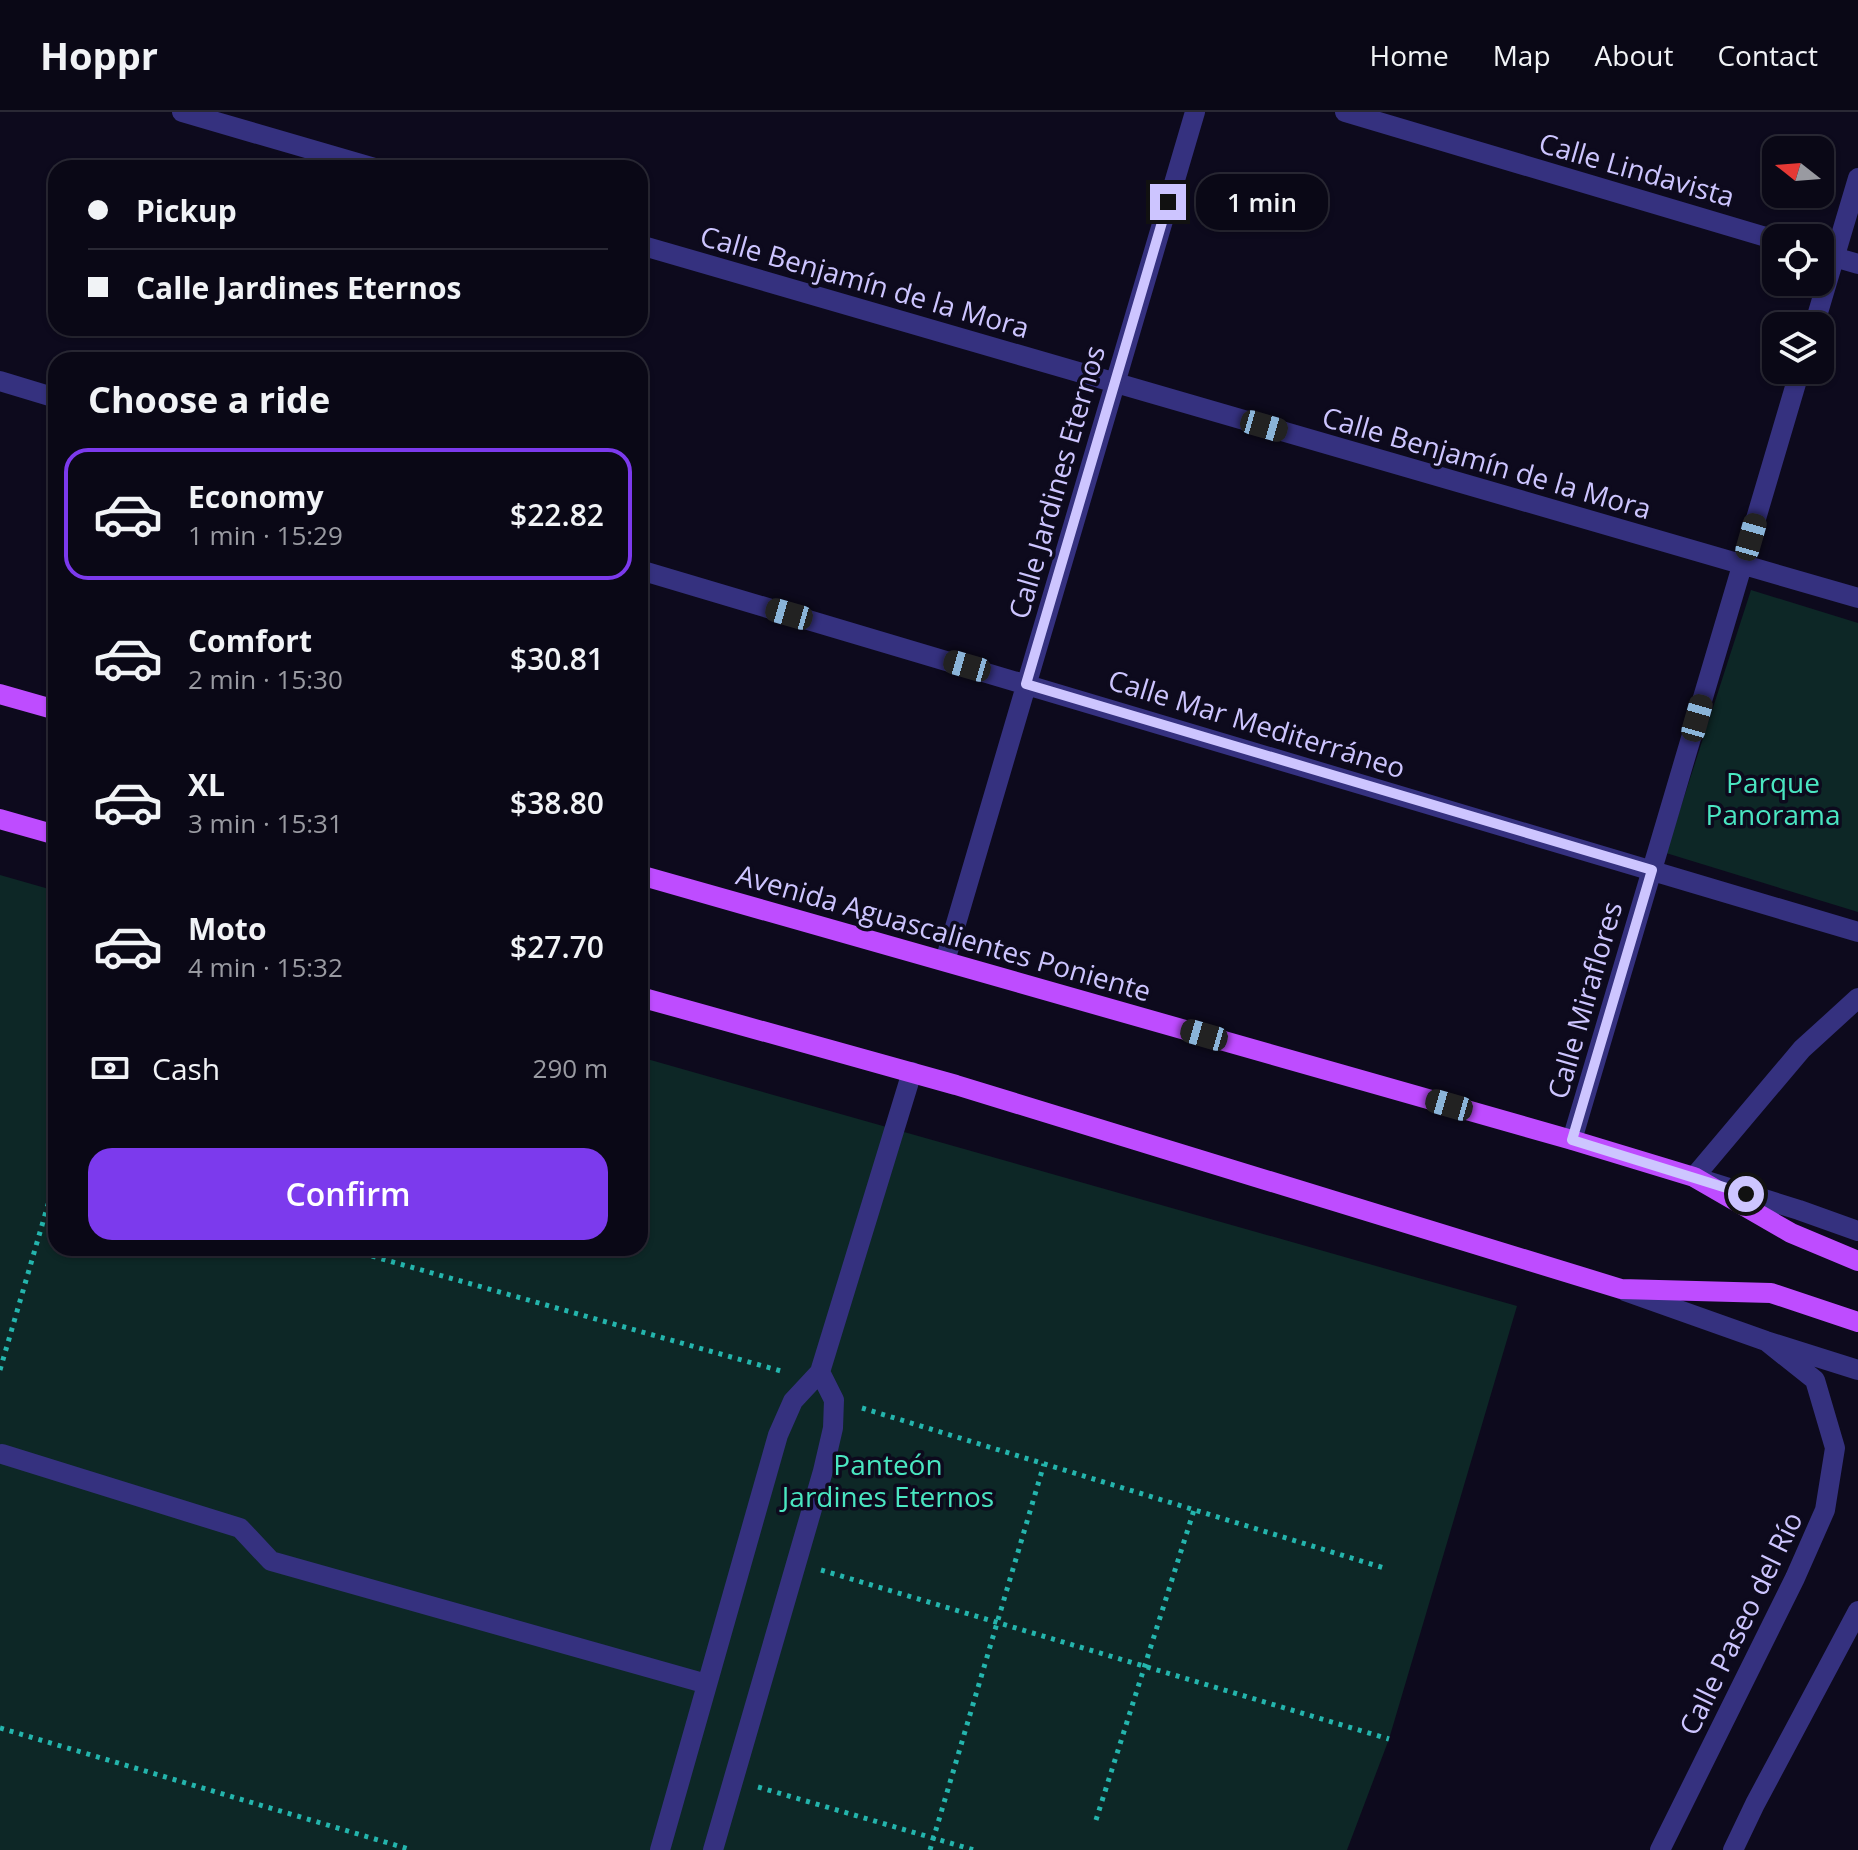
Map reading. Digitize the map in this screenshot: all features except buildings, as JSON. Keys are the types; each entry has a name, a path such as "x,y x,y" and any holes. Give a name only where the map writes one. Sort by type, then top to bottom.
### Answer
{"main road":[{"path":"0,694 48,708"},
{"path":"0,819 48,833"},
{"name":"Avenida Aguascalientes Poniente","path":"648,877 1694,1177 1791,1233 1858,1261"},
{"path":"648,999 912,1072 1621,1289 1771,1293 1858,1322"}],"street":[{"path":"182,112 347,160"},
{"name":"Calle Jardines Eternos","path":"945,961 1195,112"},
{"name":"Calle Lindavista","path":"1345,112 1762,236"},
{"path":"1834,238 1858,178"},
{"name":"Calle Benjamín de la Mora","path":"648,247 1858,598"},
{"path":"1834,257 1858,264"},
{"path":"0,381 48,396"},
{"name":"Calle Miraflores","path":"1572,1140 1796,384"},
{"name":"Calle Mar Mediterráneo","path":"648,572 1858,932"},
{"path":"1694,1177 1802,1049 1858,998"},
{"path":"660,1850 778,1435 793,1401 820,1372 912,1072"},
{"name":"Avenida Aguascalientes Poniente","path":"1694,1177 1858,1231"},
{"path":"1621,1289 1858,1370"},
{"name":"Calle Paseo del Río","path":"1660,1850 1795,1578 1825,1510 1835,1448 1815,1380 1766,1341"},
{"path":"713,1850 833,1428 834,1400 820,1372"},
{"path":"2,1454 240,1528 271,1561 707,1684"},
{"path":"1733,1850 1858,1611"}],"path":[{"path":"0,1370 48,1205"},
{"path":"371,1256 784,1372"},
{"path":"834,1400 1384,1568"},
{"path":"930,1850 1044,1464"},
{"path":"1096,1820 1194,1510"},
{"path":"797,1563 1389,1739"},
{"path":"0,1728 412,1850"},
{"path":"734,1780 974,1850"}],"green space":[{"name":"Parque Panorama","path":"1751,590 1858,623 1858,912 1666,853"},
{"name":"Panteón Jardines Eternos","path":"0,875 48,889 48,1256 648,1256 648,1059 1517,1306 1389,1739 1347,1850 0,1850"}],"route":[{"path":"1168,202 1026,684 1652,870 1572,1140 1746,1194"}]}
